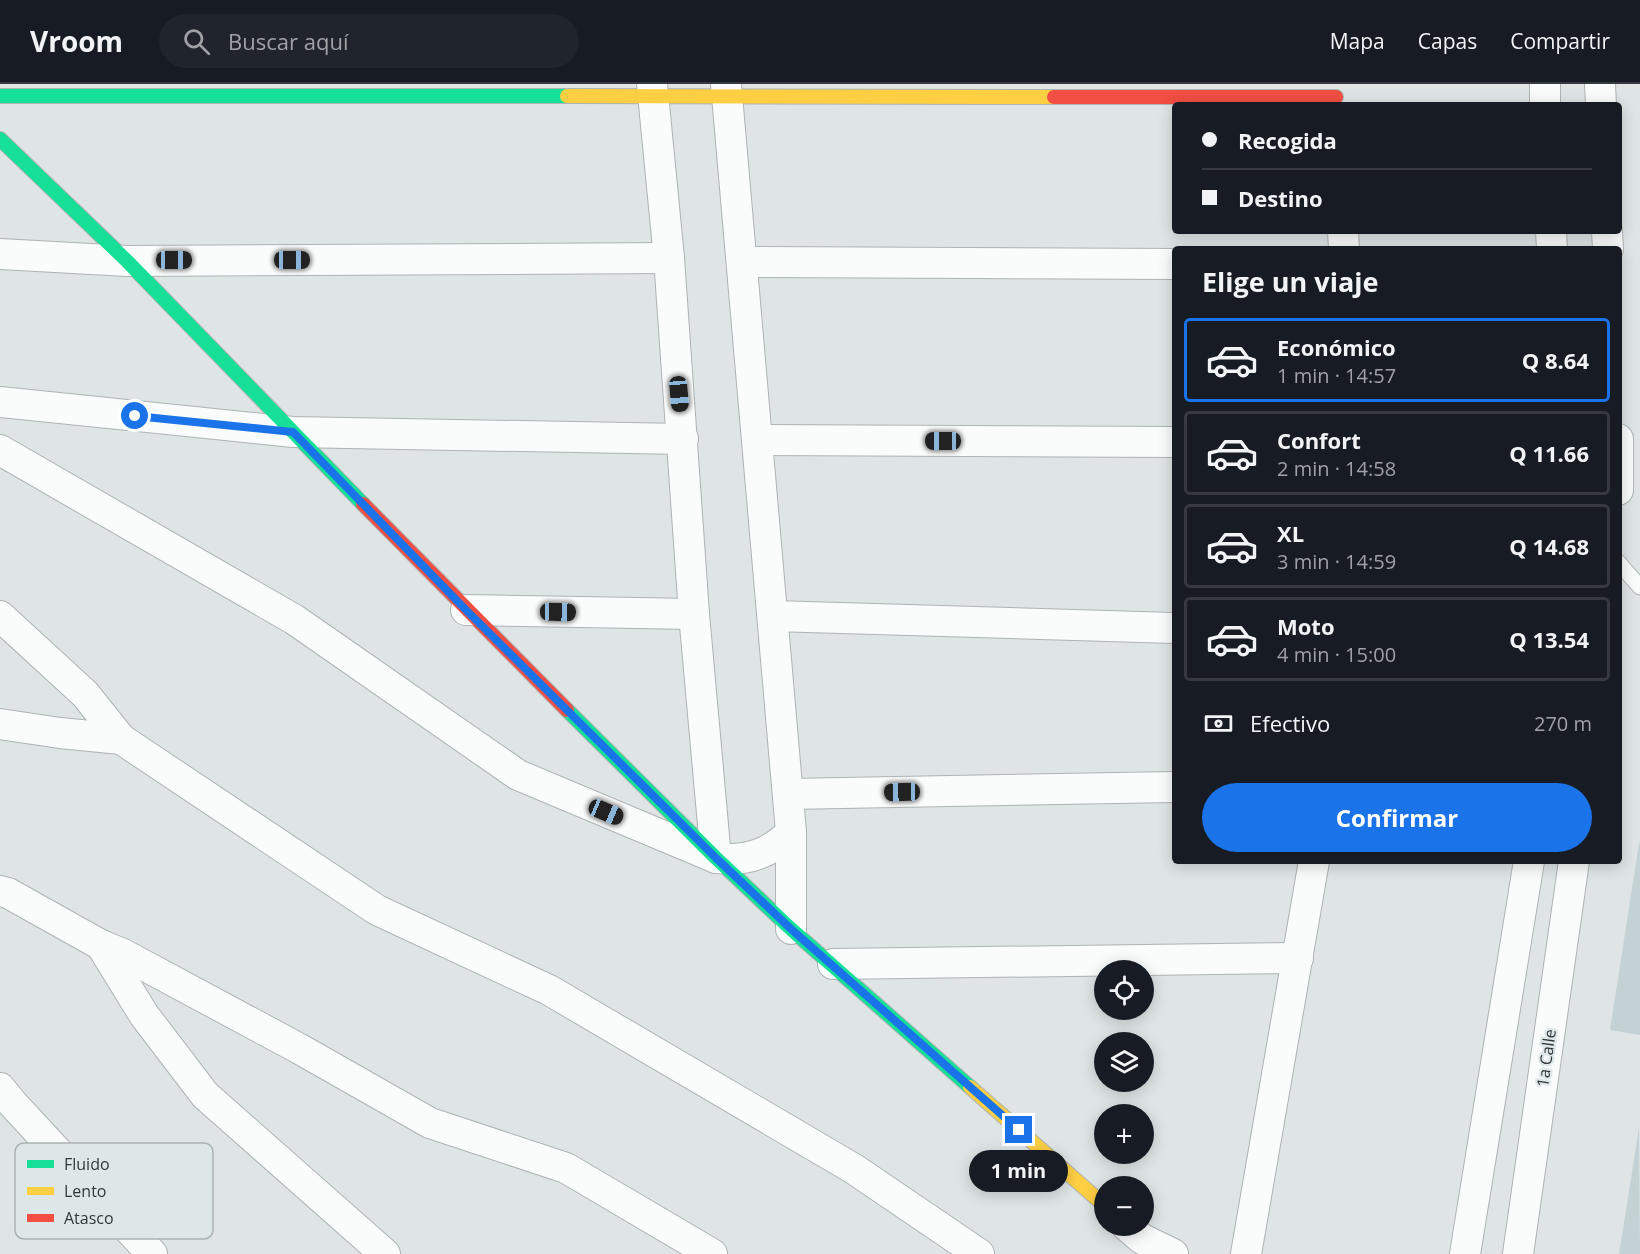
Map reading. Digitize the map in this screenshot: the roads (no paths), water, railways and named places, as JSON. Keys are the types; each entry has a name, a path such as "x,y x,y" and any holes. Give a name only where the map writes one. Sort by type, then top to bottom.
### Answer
{"street":[{"path":"1545,84 1545,102"},
{"path":"1600,84 1601,102"},
{"path":"652,91 669,258 694,615 716,858"},
{"path":"0,96 652,91 1336,95"},
{"path":"727,91 791,832 791,929"},
{"path":"0,139 127,261 466,610 716,858 791,929 1094,1196"},
{"path":"0,254 127,261 669,258"},
{"path":"742,262 1172,264"},
{"path":"0,402 293,432 683,439"},
{"path":"758,440 1172,442"},
{"path":"0,450 295,620 518,775 716,858 732,860 763,854 791,832"},
{"path":"466,610 694,615"},
{"path":"0,616 85,694 121,739 377,910 549,990 854,1169 979,1254"},
{"path":"772,616 1172,628"},
{"path":"0,724 121,739"},
{"path":"788,794 1172,788"},
{"path":"1246,1254 1314,864"},
{"path":"1465,1254 1529,864"},
{"name":"1a Calle","path":"1518,1254 1574,864"},
{"path":"0,891 8,893 101,945 123,954 277,1037 430,1123 566,1168 712,1254"},
{"path":"101,945 144,1015 206,1095 385,1254"},
{"path":"832,964 1298,958"},
{"path":"0,1088 48,1143"},
{"path":"1139,1236 1173,1254"},
{"path":"138,1239 152,1254"}],"lane":[{"path":"1622,567 1640,587"}]}
